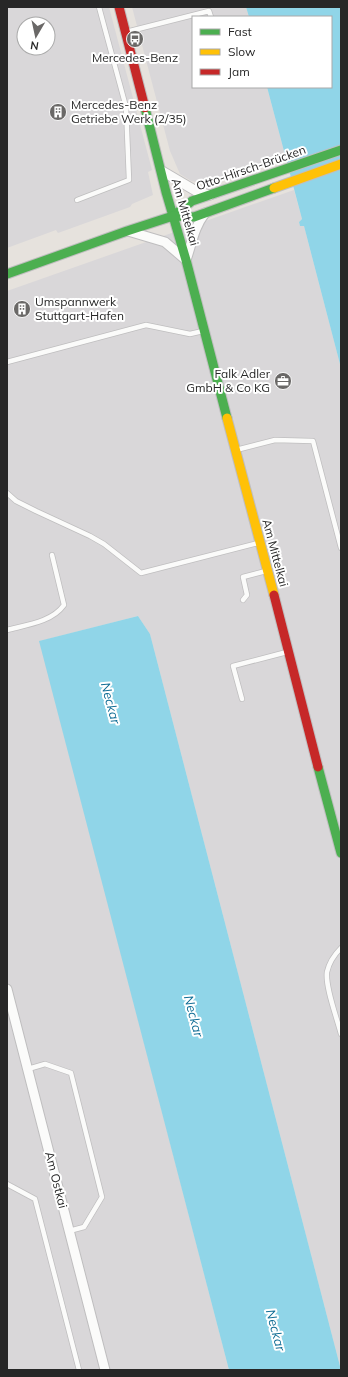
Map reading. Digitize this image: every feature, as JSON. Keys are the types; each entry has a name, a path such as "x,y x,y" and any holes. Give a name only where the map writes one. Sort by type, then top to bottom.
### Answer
{"street":[{"name":"Am Mittelkai","path":"119,7 173,216 205,330 341,853"},
{"name":"Otto-Hirsch-Brücken","path":"7,274 173,216 192,201 341,150"},
{"name":"Otto-Hirsch-Brücken","path":"173,216 194,217 341,164"},
{"name":"Am Mittelkai","path":"162,171 196,192 210,195"},
{"name":"Am Mittelkai","path":"186,260 194,231 198,221 204,213"},
{"name":"Am Mittelkai","path":"127,231 164,242 186,260"},
{"name":"Am Ostkai","path":"7,990 8,1001 28,1068 105,1370"}],"lane":[{"path":"77,200 129,180 126,107 99,7"},
{"path":"126,32 209,11 211,16"},
{"path":"7,362 146,325 190,334 205,330"},
{"path":"236,450 275,440 313,441 341,548"},
{"path":"7,493 16,500 36,511 104,544 141,573 260,542"},
{"path":"7,630 49,617 59,612 64,605 52,556"},
{"path":"243,600 247,595 243,577 268,571"},
{"path":"242,699 233,666 288,652"},
{"path":"341,948 331,962 328,972 328,982 341,1034"},
{"path":"28,1068 45,1064 71,1073 102,1197 84,1227 69,1231"},
{"path":"7,1184 35,1199 79,1370"}],"shaded area":[{"name":"Mercedes-Benz Getriebe Werk (2/35)","path":"7,7 109,7 152,170 148,172 153,195 132,204 130,207 58,233 56,230 7,248"},
{"path":"132,7 246,7 249,16 192,16 192,88 267,88 285,155 209,184 191,181 180,174 170,151"},
{"path":"294,190 302,219 299,222 300,226 304,226 341,368 341,1370 150,634 138,616 40,641 229,1370 7,1370 7,291"}],"water":[{"path":"246,7 341,7 341,368 304,226 300,226 299,222 302,219 267,88 332,88 332,16 249,16"},
{"name":"Neckar","path":"138,616 150,634 341,1370 229,1370 39,641"}],"traffic: fast":[{"path":"145,108 227,418"},
{"path":"173,216 192,201 341,150"},
{"path":"7,274 173,216 194,217 274,188"},
{"path":"318,767 341,853"}],"traffic: slow":[{"path":"274,188 341,164"},
{"path":"227,418 274,595"}],"traffic: jam":[{"path":"119,7 145,108"},
{"path":"274,595 318,767"}],"place":[{"name":"Mercedes-Benz","path":"135,39"},
{"name":"Mercedes-Benz Getriebe Werk (2/35)","path":"58,112"},
{"name":"Umspannwerk Stuttgart-Hafen","path":"22,309"},
{"name":"Falk Adler GmbH & Co KG","path":"283,381"}]}
